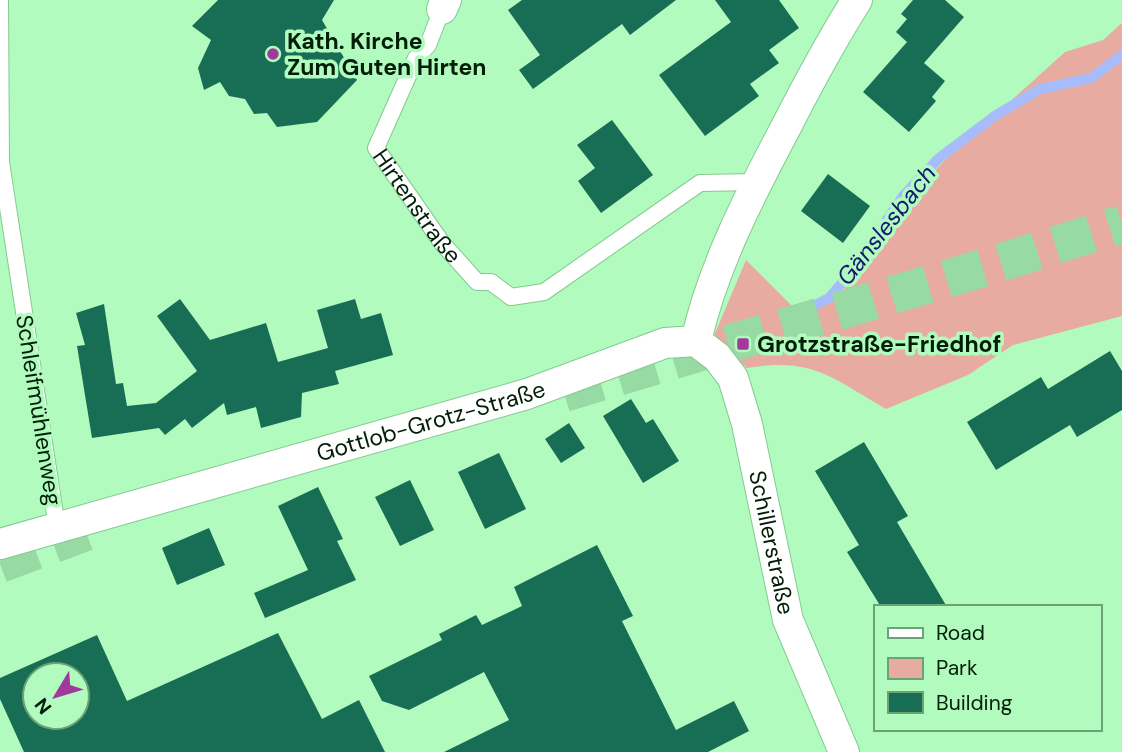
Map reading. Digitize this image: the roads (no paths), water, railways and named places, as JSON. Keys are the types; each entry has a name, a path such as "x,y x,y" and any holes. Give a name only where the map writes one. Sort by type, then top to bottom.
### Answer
{"street":[{"path":"696,341 710,291 757,182 834,36 857,0"},
{"name":"Gottlob-Grotz-Straße","path":"0,544 527,394 665,344 696,341"},
{"name":"Schillerstraße","path":"696,341 716,357 733,378 747,424 788,620 844,752"}],"lane":[{"name":"Schleifmühlenweg","path":"0,0 1,162 57,527"},
{"name":"Hirtenstraße","path":"444,4 428,46 416,58 376,148 442,243 477,282 491,282 511,297 544,292 701,183 757,182"}],"waterway":[{"name":"Gänslesbach","path":"794,316 829,298 852,271 903,196 939,158 996,115 1040,89 1091,78 1122,55"}],"tunnel":[{"path":"564,393 1122,224"},
{"path":"0,564 86,532"}],"place":[{"name":"Kath. Kirche Zum Guten Hirten","path":"273,54"},
{"name":"Grotzstraße-Friedhof","path":"743,344"}]}
